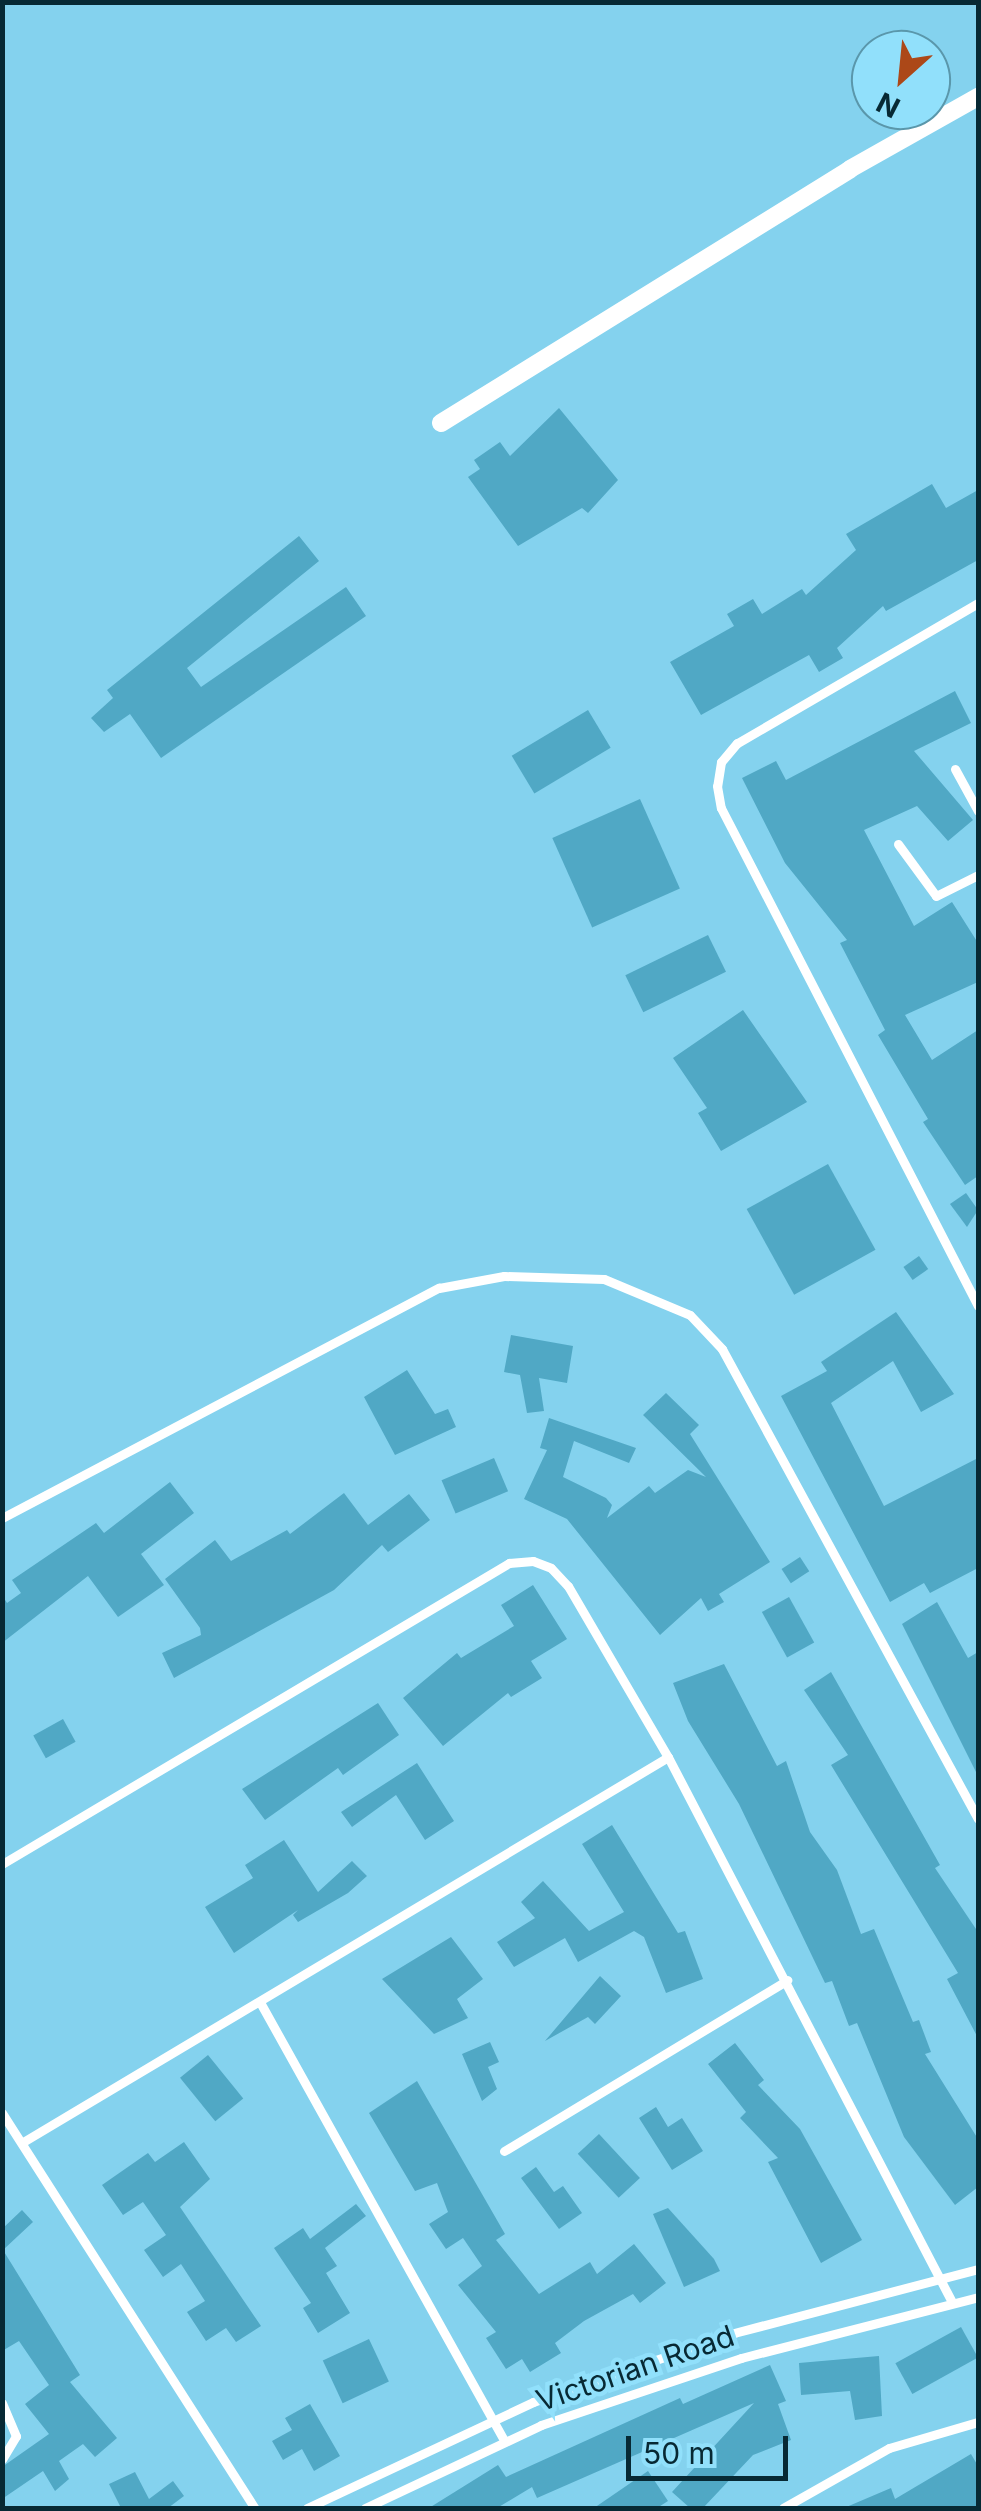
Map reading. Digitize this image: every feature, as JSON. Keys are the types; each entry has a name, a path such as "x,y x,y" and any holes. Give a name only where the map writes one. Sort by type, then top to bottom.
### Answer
{"street":[{"path":"441,423 850,168 978,98"}],"lane":[{"path":"978,603 737,743 721,762 717,786 721,808 978,1306"},
{"path":"955,768 978,811"},
{"path":"898,844 936,896 978,875"},
{"path":"2,1518 440,1288 504,1276 604,1279 690,1315 722,1349 978,1820"},
{"path":"2,1864 508,1563 534,1561 568,1586 668,1757 952,2302"},
{"path":"23,2142 261,2004 668,1757"},
{"path":"504,2151 787,1980"},
{"path":"261,2004 505,2442"},
{"path":"2,2112 255,2508"},
{"name":"Victorian Road","path":"308,2508 491,2421 734,2334 940,2275 978,2269"},
{"name":"Victorian Road","path":"366,2508 388,2504 505,2442 741,2358 978,2297"},
{"path":"2,2403 16,2436 2,2459"},
{"path":"784,2508 889,2448 978,2422"}],"building":[{"path":"559,408 618,480 588,513 582,508 518,546 468,477 480,469 474,460 500,442 510,456"},
{"path":"932,484 946,508 978,490 978,560 886,611 883,606 837,648 843,658 819,672 809,655 701,715 670,662 734,626 727,614 753,599 762,614 802,589 806,595 856,550 846,534"},
{"path":"299,536 319,561 187,668 201,687 346,587 366,616 161,758 130,714 104,732 91,718 113,698 107,690"},
{"path":"955,691 971,723 914,751 973,820 948,841 917,806 864,830 914,926 952,902 978,943 978,982 905,1015 932,1060 978,1030 978,1176 965,1185 923,1122 928,1119 878,1035 885,1030 840,943 847,940 785,863 742,778 776,761 786,780"},
{"path":"588,710 611,748 534,794 512,756"},
{"path":"640,799 680,889 592,928 552,838"},
{"path":"708,935 726,972 643,1012 625,975"},
{"path":"743,1010 807,1102 721,1151 698,1113 707,1108 673,1058"},
{"path":"828,1164 876,1250 794,1295 747,1209"},
{"path":"966,1193 978,1210 967,1227 950,1204"},
{"path":"919,1256 928,1269 913,1280 903,1267"},
{"path":"896,1312 954,1394 921,1412 893,1361 831,1403 884,1506 978,1458 978,1568 930,1593 924,1583 890,1602 781,1396 827,1371 821,1362"},
{"path":"511,1335 573,1346 567,1383 539,1378 544,1411 527,1413 520,1375 504,1372"},
{"path":"407,1370 435,1414 448,1409 456,1427 395,1455 364,1397"},
{"path":"666,1393 699,1425 690,1434 770,1562 719,1594 724,1602 708,1611 701,1598 660,1635 567,1519 524,1499 547,1450 540,1448 549,1418 636,1448 629,1463 574,1441 563,1477 606,1498 612,1505 607,1518 649,1486 655,1493 688,1470 706,1477 643,1415"},
{"path":"494,1458 508,1491 456,1513 442,1480"},
{"path":"170,1482 194,1513 141,1554 164,1585 118,1617 88,1576 2,1643 2,1595 7,1603 21,1593 12,1580 96,1523 104,1533"},
{"path":"344,1493 368,1525 409,1494 430,1520 388,1552 382,1545 334,1590 174,1678 162,1653 201,1635 165,1579 215,1540 231,1561 287,1530 290,1534"},
{"path":"800,1557 809,1571 791,1583 782,1569"},
{"path":"533,1585 567,1639 531,1661 542,1678 511,1697 508,1693 443,1746 403,1698 457,1653 461,1658 514,1626 501,1605"},
{"path":"789,1597 814,1642 787,1658 762,1612"},
{"path":"937,1602 968,1658 978,1652 978,1776 902,1624"},
{"path":"724,1664 777,1766 786,1761 810,1832 837,1870 861,1934 874,1929 913,2022 919,2020 931,2052 925,2054 978,2139 978,2187 955,2205 904,2137 857,2023 849,2026 832,1981 825,1983 739,1804 688,1721 673,1683"},
{"path":"831,1672 940,1865 935,1868 978,1932 978,2038 947,1979 958,1973 831,1765 848,1755 804,1690"},
{"path":"378,1703 399,1735 343,1775 338,1768 265,1820 242,1789"},
{"path":"63,1719 76,1742 46,1758 33,1735"},
{"path":"417,1763 454,1821 425,1840 396,1795 352,1827 341,1812"},
{"path":"612,1825 678,1933 685,1931 703,1979 666,1993 644,1937 634,1931 578,1962 565,1938 514,1967 497,1942 535,1918 521,1902 543,1881 589,1931 624,1912 582,1844"},
{"path":"284,1840 318,1892 352,1861 367,1876 348,1893 298,1922 293,1915 298,1910 234,1953 205,1907 253,1878 245,1865"},
{"path":"451,1937 483,1979 457,1999 468,2018 434,2034 382,1979"},
{"path":"600,1976 621,1996 595,2024 588,2017 545,2041"},
{"path":"490,2042 499,2062 488,2067 497,2089 482,2101 462,2054"},
{"path":"735,2043 764,2080 758,2085 800,2129 862,2240 821,2263 768,2162 778,2158 740,2118 746,2112 708,2064"},
{"path":"208,2055 243,2099 215,2121 180,2078"},
{"path":"417,2081 505,2234 496,2240 539,2294 590,2262 597,2274 634,2244 666,2283 640,2303 633,2294 584,2321 555,2343 561,2353 530,2372 522,2359 506,2369 486,2338 496,2332 458,2285 482,2266 463,2238 446,2249 429,2224 448,2212 437,2183 415,2191 369,2113"},
{"path":"656,2107 668,2127 682,2118 703,2151 672,2170 639,2118"},
{"path":"599,2134 640,2178 619,2198 578,2154"},
{"path":"184,2142 210,2179 180,2207 261,2326 236,2342 226,2328 206,2341 187,2312 205,2301 181,2264 163,2277 144,2250 166,2235 143,2202 123,2215 102,2185 148,2153 155,2162"},
{"path":"536,2167 554,2192 563,2186 582,2213 559,2229 521,2178"},
{"path":"356,2204 366,2216 325,2248 337,2266 326,2273 350,2313 318,2333 303,2308 311,2303 274,2248 303,2228 310,2239"},
{"path":"668,2208 714,2259 720,2271 684,2287 653,2214"},
{"path":"22,2210 33,2222 3,2250 80,2375 70,2382 117,2438 95,2457 83,2444 59,2461 69,2479 55,2491 43,2471 2,2499 2,2467 49,2434 25,2404 49,2385 19,2341 2,2351 2,2229"},
{"path":"961,2327 978,2358 912,2394 895,2363"},
{"path":"369,2339 389,2382 343,2403 323,2361"},
{"path":"879,2356 882,2416 855,2420 850,2391 801,2395 799,2363"},
{"path":"770,2365 786,2401 778,2404 791,2440 753,2455 703,2508 690,2508 672,2492 754,2403 537,2498 532,2487 497,2508 429,2508 498,2465 506,2477 680,2398 683,2404"},
{"path":"310,2404 340,2456 314,2471 302,2449 283,2460 272,2441 292,2430 285,2418"},
{"path":"971,2454 978,2466 978,2508 844,2508 891,2488 895,2499"},
{"path":"648,2471 668,2501 657,2508 594,2508"},
{"path":"135,2472 149,2499 173,2481 184,2496 168,2508 121,2508 109,2484"}]}
